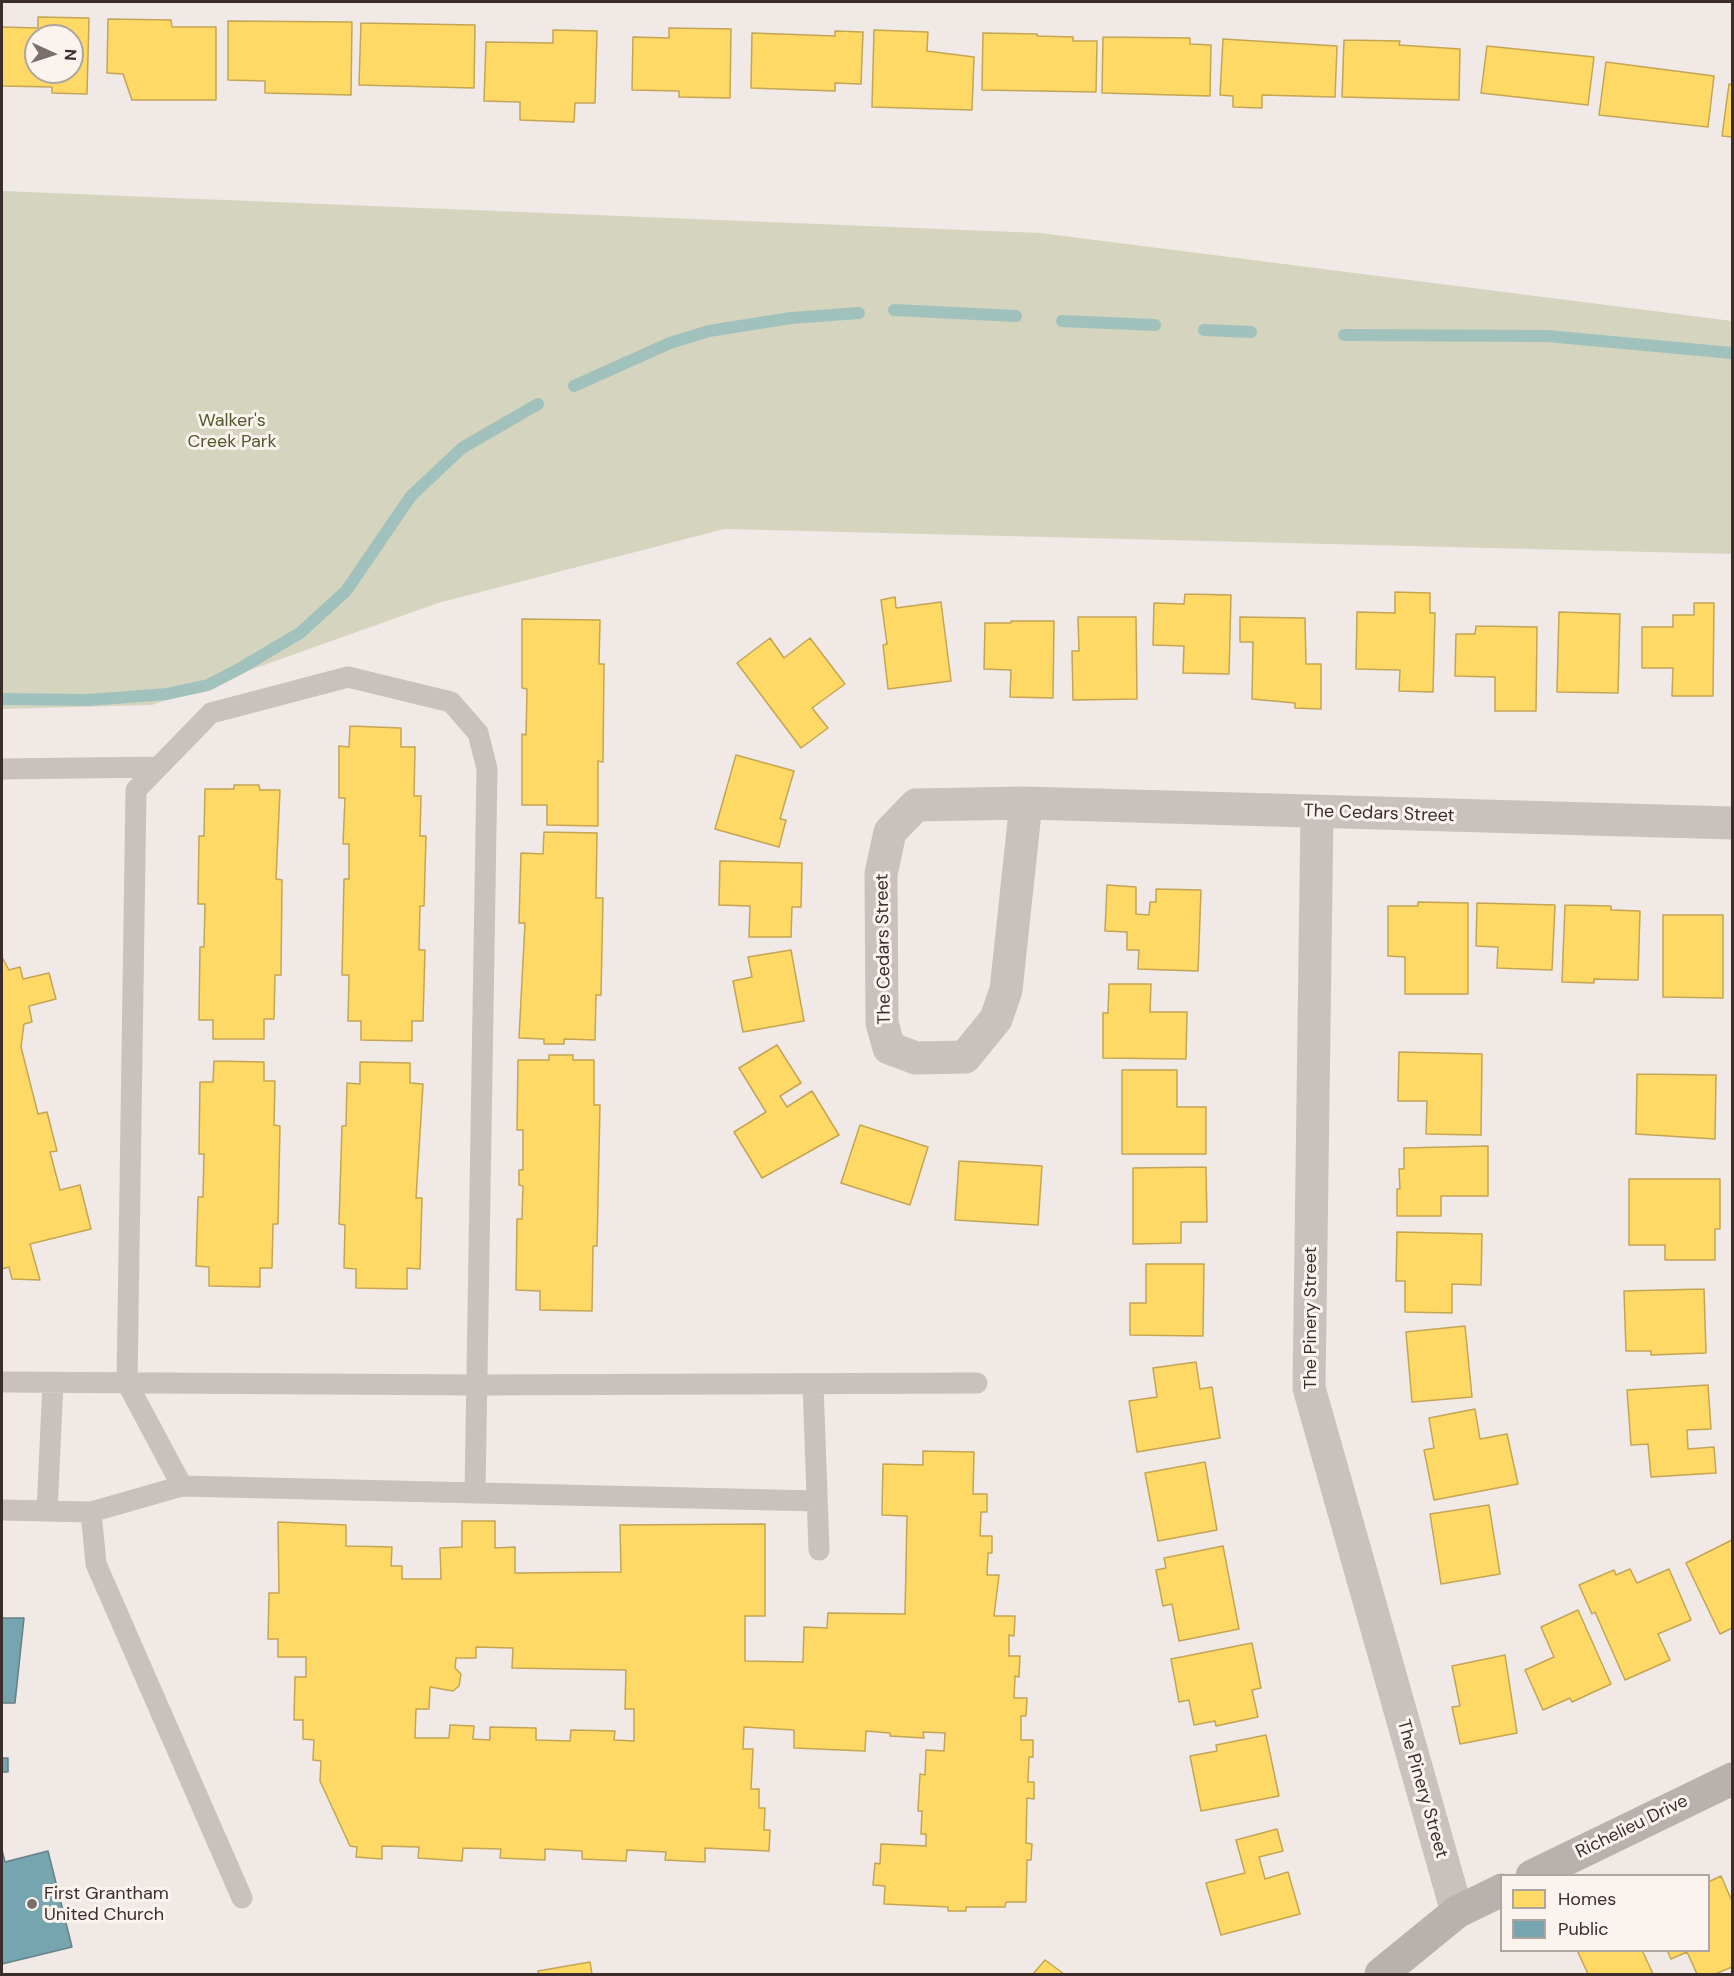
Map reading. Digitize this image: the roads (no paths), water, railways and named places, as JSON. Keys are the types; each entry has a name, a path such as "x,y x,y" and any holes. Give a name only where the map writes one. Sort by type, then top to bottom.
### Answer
{"street":[{"name":"The Cedars Street","path":"1026,803 1006,990 996,1019 965,1057 916,1058 889,1048 882,1023 881,874 890,832 916,805 1026,803 1732,823"},
{"name":"The Pinery Street","path":"1317,812 1309,1388 1457,1912"},
{"name":"Richelieu Drive","path":"1534,1874 1732,1779"},
{"path":"1381,1974 1457,1912 1500,1891"}],"lane":[{"path":"182,1486 127,1383 136,790 211,713 348,677 451,702 478,733 487,769 475,1493"},
{"path":"2,769 158,767"},
{"path":"2,1382 477,1385 977,1383"},
{"path":"47,1511 53,1383"},
{"path":"813,1384 819,1550"},
{"path":"2,1510 91,1512 182,1486 817,1501"},
{"path":"91,1512 96,1564 242,1898"}],"waterway":[{"path":"894,310 1016,316"},
{"path":"574,386 670,343 709,331 791,318 859,313"},
{"path":"1062,321 1155,325"},
{"path":"1204,330 1251,332"},
{"path":"1344,335 1547,336 1732,353"},
{"path":"2,699 88,700 167,694 208,685 239,669 300,633 346,591 411,496 462,448 538,404"}],"place":[{"name":"First Grantham United Church","path":"32,1904"}],"park label":[{"name":"Walker's Creek Park","path":"232,431"}]}
